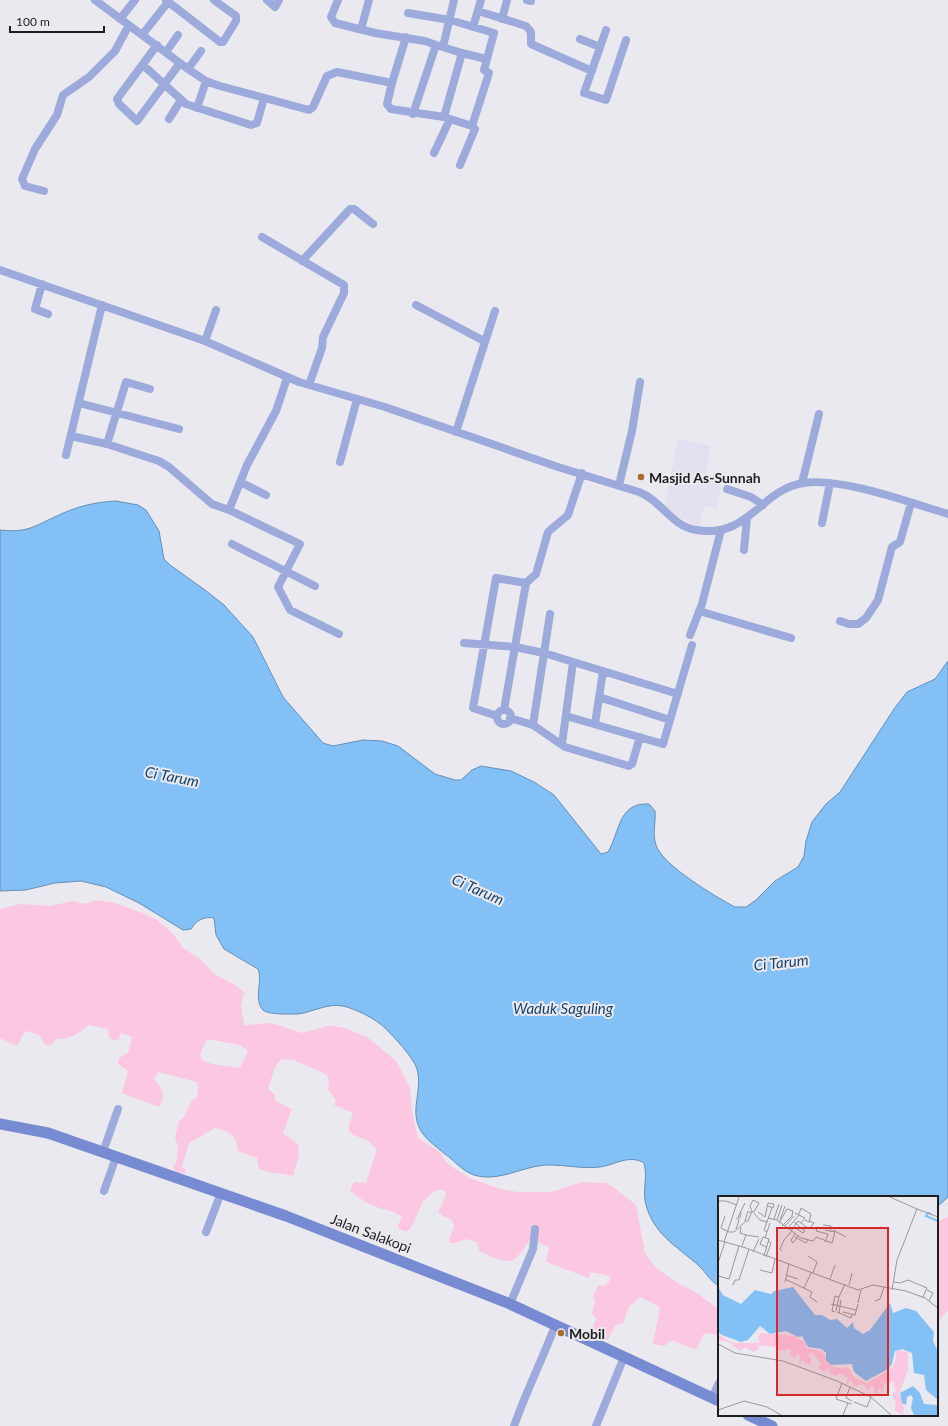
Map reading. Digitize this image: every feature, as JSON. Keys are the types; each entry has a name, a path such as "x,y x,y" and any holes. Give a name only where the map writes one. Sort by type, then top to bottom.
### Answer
{"street":[{"path":"97,0 120,19 206,81 264,98 310,110 327,76 334,72 392,83"},
{"path":"120,19 135,0"},
{"path":"142,35 167,1 220,42 223,42 236,21 236,16 214,0"},
{"path":"267,0 275,7 279,0"},
{"path":"338,0 332,21 361,29 425,40 439,46 486,59"},
{"path":"361,29 370,0"},
{"path":"413,114 450,20 454,0"},
{"path":"473,27 481,0"},
{"path":"502,19 507,0"},
{"path":"478,11 526,26 531,32 531,44 592,71"},
{"path":"408,13 450,20 494,33 484,70 489,73 472,126 475,129 460,165"},
{"path":"44,191 25,186 22,178 35,149 57,115 61,98 66,91 89,77 115,51 129,25"},
{"path":"606,30 584,93 606,100 626,40"},
{"path":"166,52 178,35"},
{"path":"406,37 387,105 391,109 413,114 447,118 472,126"},
{"path":"580,39 600,47"},
{"path":"157,45 143,66 117,99 119,104 137,121 180,63"},
{"path":"188,69 201,51"},
{"path":"434,153 447,118 462,53"},
{"path":"143,66 181,100 197,108 253,125 258,122 264,98"},
{"path":"197,108 206,81"},
{"path":"170,119 181,100"},
{"path":"302,261 350,209 353,208 373,224"},
{"path":"262,237 302,261 343,282 345,288 323,337 322,348 309,385"},
{"path":"0,270 205,341 287,378 357,399 552,465 582,473 647,495 682,526 696,530 721,530 740,524 763,504 785,490 802,483 830,483 848,486 948,514"},
{"path":"42,284 35,309 48,314"},
{"path":"66,456 102,305"},
{"path":"416,305 484,341"},
{"path":"205,341 216,310"},
{"path":"456,432 484,341 495,311"},
{"path":"229,510 247,465 276,411 287,378"},
{"path":"107,444 126,382 150,389"},
{"path":"619,485 632,431 640,382"},
{"path":"340,462 357,399"},
{"path":"79,403 179,429"},
{"path":"802,483 819,414"},
{"path":"71,436 142,454 166,464 210,502 300,544 278,587 290,610 338,634"},
{"path":"504,710 526,583 536,574 548,532 568,515 582,473"},
{"path":"240,482 266,495"},
{"path":"822,523 830,483"},
{"path":"727,489 751,497 763,504"},
{"path":"840,621 849,624 858,624 866,618 878,600 892,547 900,542 911,504"},
{"path":"744,550 747,518"},
{"path":"690,635 699,611 721,530"},
{"path":"232,544 315,586"},
{"path":"510,718 506,723 501,723 497,716 473,708 496,578 526,583"},
{"path":"699,611 791,638"},
{"path":"533,725 550,614"},
{"path":"464,643 514,647 544,653 678,694"},
{"path":"566,716 663,744 692,645"},
{"path":"562,744 573,662"},
{"path":"594,724 603,671"},
{"path":"599,698 670,720"},
{"path":"497,716 499,712 504,710"},
{"path":"504,710 508,712 510,718"},
{"path":"510,718 533,725 565,747 629,766 632,764 640,737"},
{"path":"103,1152 118,1109"},
{"name":"Jalan Salakopi","path":"0,1124 44,1132 221,1192 286,1216 510,1304 716,1400"},
{"path":"104,1191 116,1157"},
{"path":"206,1232 221,1192"},
{"path":"510,1304 533,1249 535,1229"},
{"path":"514,1426 524,1398 543,1358 555,1326"},
{"path":"596,1426 624,1357"},
{"path":"716,1400 718,1389"},
{"path":"750,1416 772,1426"}],"shaded area":[{"path":"678,438 711,446 705,478 722,483 717,509 704,506 699,528 664,509"},
{"path":"96,900 115,903 157,920 174,935 184,949 200,959 214,974 235,985 244,992 241,1006 244,1025 272,1023 302,1033 327,1026 333,1026 345,1028 367,1037 396,1061 410,1088 412,1111 418,1138 440,1152 446,1162 455,1169 472,1179 500,1189 518,1192 551,1192 582,1182 606,1183 613,1187 636,1205 645,1253 656,1268 718,1308 718,1335 704,1333 696,1350 672,1340 664,1346 653,1344 660,1307 640,1297 629,1307 623,1323 615,1326 608,1340 591,1332 596,1319 592,1313 595,1301 593,1296 598,1285 604,1286 609,1283 610,1276 591,1272 589,1278 546,1262 549,1247 530,1239 517,1257 509,1261 498,1259 479,1251 477,1242 466,1239 456,1243 450,1243 449,1240 454,1226 452,1220 438,1212 446,1195 444,1190 436,1190 423,1201 410,1230 404,1231 398,1228 402,1218 399,1215 371,1205 350,1191 354,1182 366,1183 377,1149 368,1141 350,1133 349,1126 353,1113 334,1105 336,1101 328,1089 329,1080 327,1075 294,1060 282,1059 276,1065 268,1088 275,1095 275,1101 292,1109 283,1133 298,1144 299,1156 293,1176 259,1169 257,1158 238,1151 234,1137 225,1131 215,1128 189,1143 182,1167 186,1173 177,1172 173,1168 177,1160 178,1146 175,1138 179,1121 184,1117 192,1099 195,1100 196,1098 198,1089 197,1082 158,1072 154,1080 160,1086 163,1096 159,1107 122,1093 128,1071 118,1064 118,1062 121,1057 128,1053 132,1037 121,1033 119,1039 113,1041 109,1037 108,1029 89,1025 79,1033 70,1037 57,1039 51,1045 45,1045 39,1035 28,1031 24,1033 17,1046 0,1038 0,909 20,904 50,906 73,901 85,904","holes":["207,1039 240,1045 248,1051 240,1068 212,1064 202,1060 200,1054"]},
{"path":"948,1216 948,1310 938,1322 938,1221"}],"water":[{"name":"Waduk Saguling","path":"116,501 138,505 146,510 159,531 164,559 224,605 253,637 283,697 323,743 333,746 363,740 382,741 398,746 435,774 455,780 461,780 472,770 481,766 511,771 534,782 554,795 601,854 608,852 621,820 626,813 631,808 649,804 655,811 654,837 660,853 668,862 691,880 735,907 746,907 756,900 775,881 798,867 804,856 806,841 812,822 826,804 840,792 894,709 907,692 935,679 948,661 948,1197 938,1206 938,1196 718,1196 718,1285 697,1264 667,1239 654,1224 645,1200 644,1163 627,1160 600,1167 549,1165 493,1177 474,1175 462,1168 431,1142 421,1131 416,1118 419,1081 417,1069 408,1054 385,1028 376,1021 354,1009 337,1005 298,1014 266,1012 260,1006 258,996 258,969 224,949 216,935 214,918 203,918 191,929 183,930 139,903 106,887 81,881 55,883 26,890 0,891 0,530 10,531 31,528 66,512 101,502"}],"place":[{"name":"Masjid As-Sunnah","path":"641,477"},
{"name":"Mobil","path":"561,1333"}],"water label":[{"name":"Ci Tarum","path":"172,776"},
{"name":"Ci Tarum","path":"478,889"},
{"name":"Ci Tarum","path":"781,962"}]}
